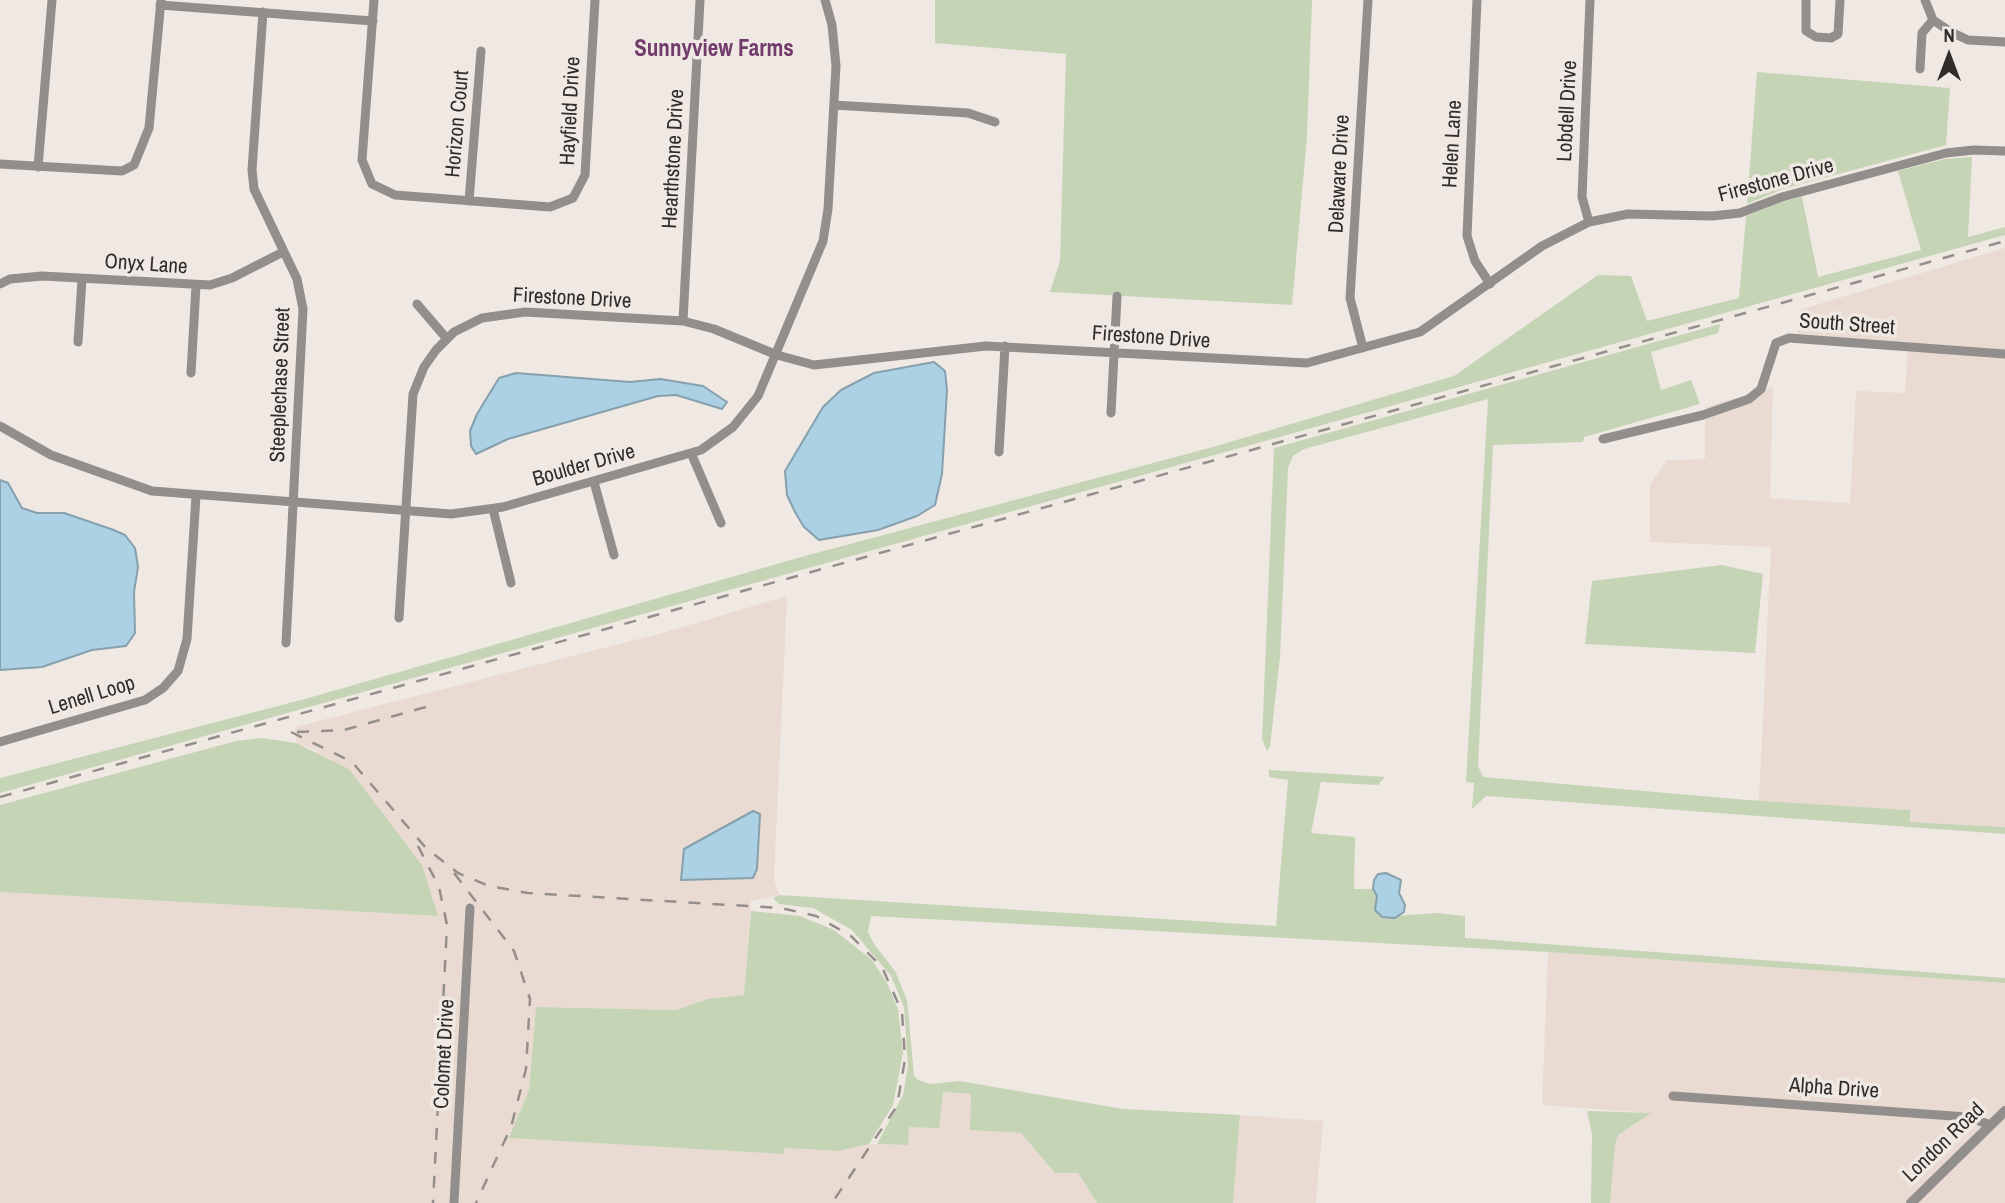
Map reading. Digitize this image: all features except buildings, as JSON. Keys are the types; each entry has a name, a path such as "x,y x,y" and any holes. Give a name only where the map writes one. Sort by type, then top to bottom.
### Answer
{"street":[{"path":"38,167 52,0"},
{"path":"374,0 362,160 366,176 386,193 469,201"},
{"name":"Hayfield Drive","path":"469,201 550,207 566,203 579,191 585,176 594,0"},
{"name":"Hearthstone Drive","path":"683,321 700,0"},
{"name":"Boulder Drive","path":"0,426 51,455 112,479 152,491 294,504 467,514 594,482 691,453 714,442 739,421 758,396 823,241 834,105 835,42 825,0"},
{"name":"Delaware Drive","path":"1363,348 1350,298 1368,0"},
{"name":"Helen Lane","path":"1477,0 1467,236 1475,261 1490,284"},
{"name":"Lobdell Drive","path":"1589,222 1582,197 1590,0"},
{"path":"1807,0 1806,31 1816,37 1831,38 1838,34 1840,0"},
{"path":"1925,0 1933,19 1968,40 2005,43"},
{"path":"0,164 122,171 134,164 149,128 161,3 373,21"},
{"name":"Steeplechase Street","path":"263,12 252,170 259,205 297,279 303,309 286,643"},
{"path":"1920,69 1922,33 1933,19"},
{"name":"Horizon Court","path":"469,201 481,51"},
{"path":"834,105 968,113 995,122"},
{"name":"Firestone Drive","path":"398,618 413,394 424,367 447,339 482,318 507,312 683,321 714,329 777,355 814,365 969,347 1005,346 1294,365 1363,348 1432,326 1558,236 1589,222 1628,214 1712,216 1740,213 1782,197 1944,154 1974,150 2005,152"},
{"name":"Onyx Lane","path":"0,284 26,276 196,286 232,278 283,252"},
{"path":"78,342 82,279"},
{"path":"191,373 196,286"},
{"path":"1111,413 1117,296"},
{"path":"416,304 447,339"},
{"name":"South Street","path":"1603,439 1703,415 1749,399 1761,389 1776,343 1789,338 2005,354"},
{"path":"999,452 1005,346"},
{"path":"691,453 722,523"},
{"path":"594,482 614,555"},
{"name":"Lenell Loop","path":"0,742 145,700 163,688 178,671 187,639 196,496"},
{"path":"493,509 511,583"},
{"name":"Colomet Drive","path":"454,1203 470,908"},
{"name":"Alpha Drive","path":"1673,1096 1955,1115 1991,1125"},
{"name":"London Road","path":"1911,1203 2005,1111"}],"shaded area":[{"path":"2005,248 2005,827 1910,822 1910,810 1759,801 1771,547 1650,542 1650,484 1667,460 1705,459 1705,407 1773,387 1770,498 1850,503 1856,391 1905,393 1908,342 1798,335 1799,310"},
{"path":"787,596 774,878 779,895 751,901 744,995 707,999 676,1010 536,1007 529,1090 510,1138 783,1154 783,1148 838,1151 869,1144 907,1145 909,1126 943,1092 971,1094 970,1130 1021,1133 1055,1173 1078,1173 1097,1203 0,1203 0,892 438,916 316,750 296,743 295,727 666,632"},
{"path":"1548,952 2005,983 2005,1203 1610,1203 1618,1135 1650,1113 1542,1105"},
{"path":"1240,1115 1323,1121 1316,1203 1233,1203"}],"green space":[{"path":"935,0 1312,0 1307,137 1292,305 1050,292 1060,261 1066,54 935,43"},
{"path":"1757,72 1950,88 1946,145 1783,189 1747,204"},
{"path":"1972,157 1968,237 2005,227 2005,235 0,793 0,778 305,699 805,556 1213,447 1454,376 1598,275 1631,276 1647,321 1739,298 1746,216 1785,201 1802,197 1818,277 1921,250 1898,171 1945,159"},
{"path":"1720,324 1718,333 1651,352 1661,390 1691,380 1700,404 1584,437 1583,442 1493,445 1478,766 1483,777 1747,800 1910,810 1910,822 2005,827 2005,834 1486,796 1472,809 1474,783 1466,782 1488,399 1304,449 1293,456 1288,468 1280,656 1270,747 1267,751 1262,739 1274,448"},
{"path":"1722,565 1763,574 1755,653 1585,644 1592,581"},
{"path":"262,738 296,743 349,769 422,865 438,916 0,892 0,805 236,741"},
{"path":"1269,770 1385,777 1378,785 1321,782 1311,833 1355,837 1354,889 1373,889 1377,896 1375,904 1382,917 1437,913 1465,916 1465,938 2005,978 2005,983 1548,952 871,916 868,932 895,971 907,1000 914,1076 918,1080 930,1084 959,1081 1123,1109 1240,1115 1233,1203 1097,1203 1078,1173 1055,1173 1021,1133 970,1130 971,1094 943,1092 939,1128 909,1127 908,1145 877,1144 903,1095 908,1066 904,1007 891,976 852,930 813,908 779,904 773,898 779,895 1276,926 1288,780 1269,777"},
{"path":"751,911 800,916 834,930 872,960 887,983 898,1009 903,1053 893,1105 869,1144 838,1151 784,1148 783,1154 509,1138 529,1090 536,1007 676,1010 707,999 744,995"},
{"path":"1587,1111 1651,1113 1618,1135 1610,1203 1591,1203 1592,1134"}],"water":[{"path":"934,362 945,371 947,390 942,474 935,505 917,516 878,530 819,540 804,527 795,512 787,495 785,471 823,407 841,390 874,373"},
{"path":"516,373 630,382 660,379 703,386 727,402 722,409 676,395 658,396 508,439 476,454 471,446 470,431 477,414 499,378"},
{"path":"0,480 8,483 22,508 37,513 64,513 111,529 125,535 135,548 138,567 134,592 135,633 126,646 92,650 42,667 0,670"},
{"path":"753,811 760,814 757,869 753,878 681,880 684,849"},
{"path":"1386,873 1401,880 1399,893 1405,905 1404,912 1395,918 1382,917 1375,910 1377,896 1373,889 1374,880 1378,874"}],"railway":[{"path":"0,797 2005,241"},
{"path":"297,732 344,730 426,707"},
{"path":"291,732 352,762 426,848 458,873 489,886 528,893 781,908 816,916 851,936 882,967 902,1012 905,1059 897,1106 832,1203"},
{"path":"418,846 439,887 447,925 433,1203"},
{"path":"454,873 514,951 530,999 526,1069 511,1127 476,1203"}],"district":[{"name":"Sunnyview Farms","path":"714,50"}]}
